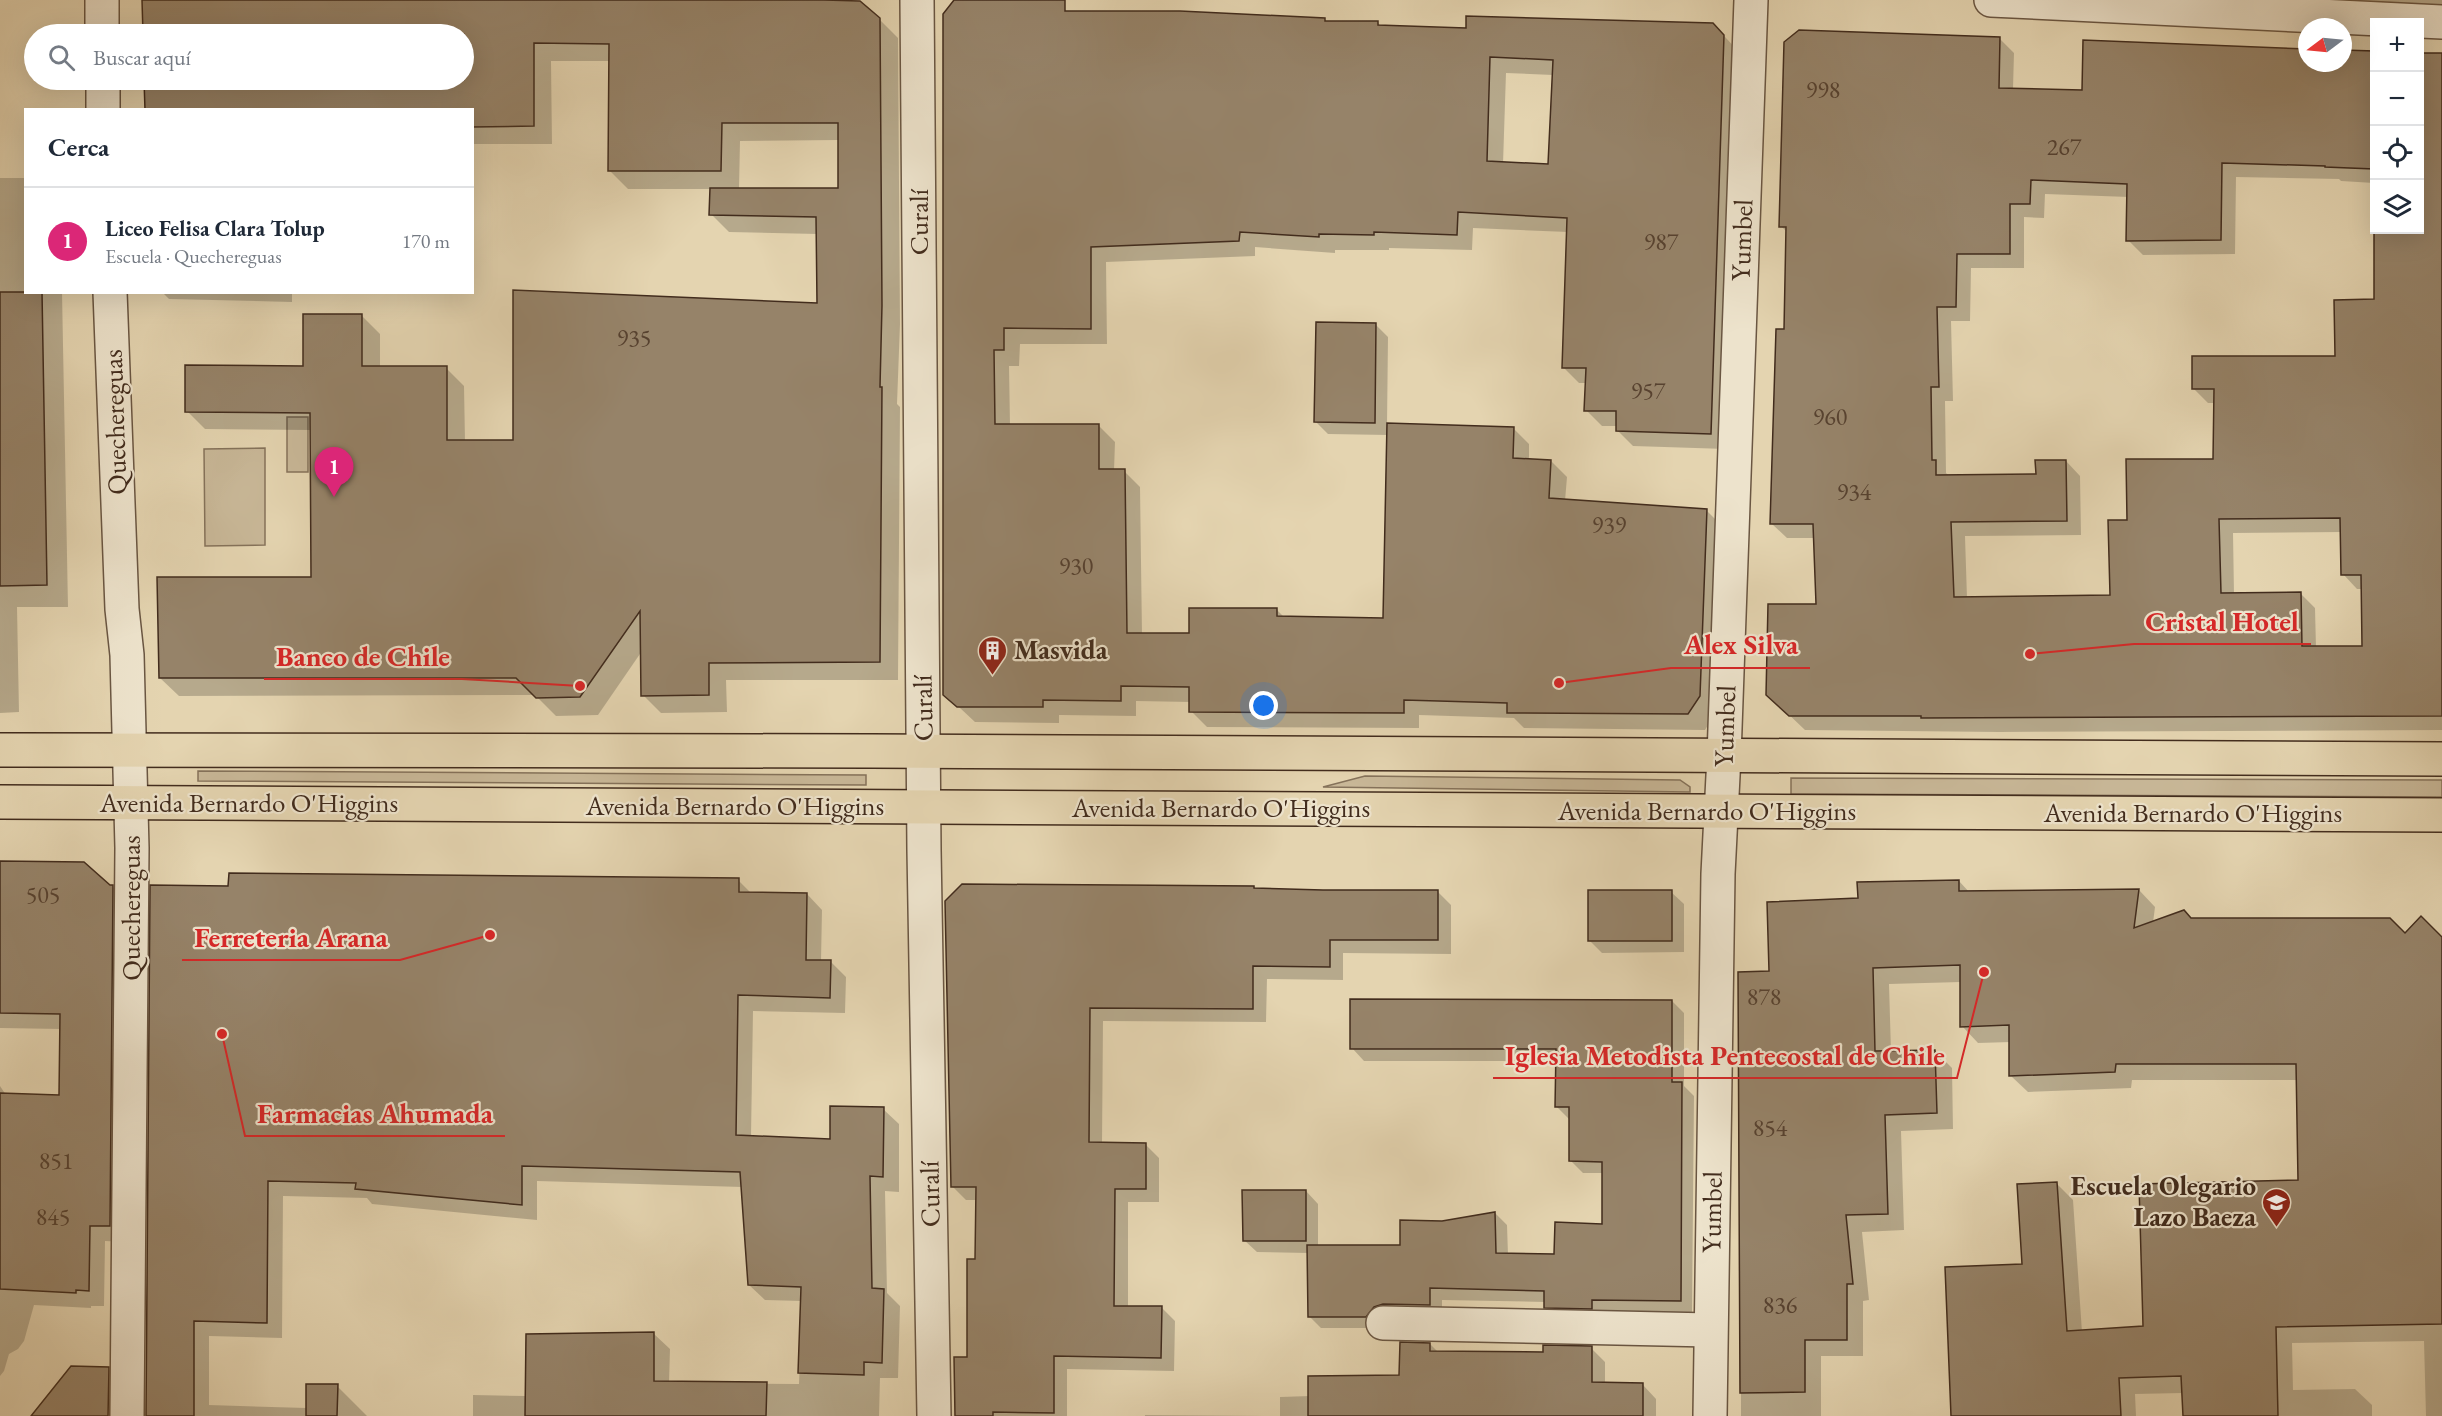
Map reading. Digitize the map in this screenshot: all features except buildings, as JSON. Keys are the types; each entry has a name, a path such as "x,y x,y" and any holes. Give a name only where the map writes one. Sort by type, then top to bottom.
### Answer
{"main road":[{"name":"Avenida Bernardo O'Higgins","path":"0,750 2442,759"},
{"name":"Avenida Bernardo O'Higgins","path":"0,802 2442,815"}],"street":[{"path":"102,0 102,24"},
{"name":"Curalí","path":"917,0 924,807 934,1416"},
{"name":"Yumbel","path":"1710,1416 1718,874 1751,0"},
{"path":"1991,0 2442,22"},
{"path":"103,90 103,108"},
{"name":"Quechereguas","path":"110,294 132,802 127,1416"},
{"path":"1383,1323 1710,1330"}],"shaded area":[{"path":"287,417 308,417 308,472 287,472"},
{"path":"265,448 265,545 205,546 204,449"},
{"path":"198,771 866,775 866,785 198,781"},
{"path":"1365,776 1680,780 1690,787 1690,792 1323,787"},
{"path":"1791,778 2442,780 2442,797 1791,794"}],"place":[{"name":"Liceo Felisa Clara Tolup","path":"334,497"},
{"name":"Cristal Hotel","path":"2030,654"},
{"name":"Masvida","path":"993,676"},
{"name":"Alex Silva","path":"1559,683"},
{"name":"Banco de Chile","path":"580,686"},
{"name":"Ferreteria Arana","path":"490,935"},
{"name":"Iglesia Metodista Pentecostal de Chile","path":"1984,972"},
{"name":"Farmacias Ahumada","path":"222,1034"},
{"name":"Escuela Olegario Lazo Baeza","path":"2277,1228"}]}
